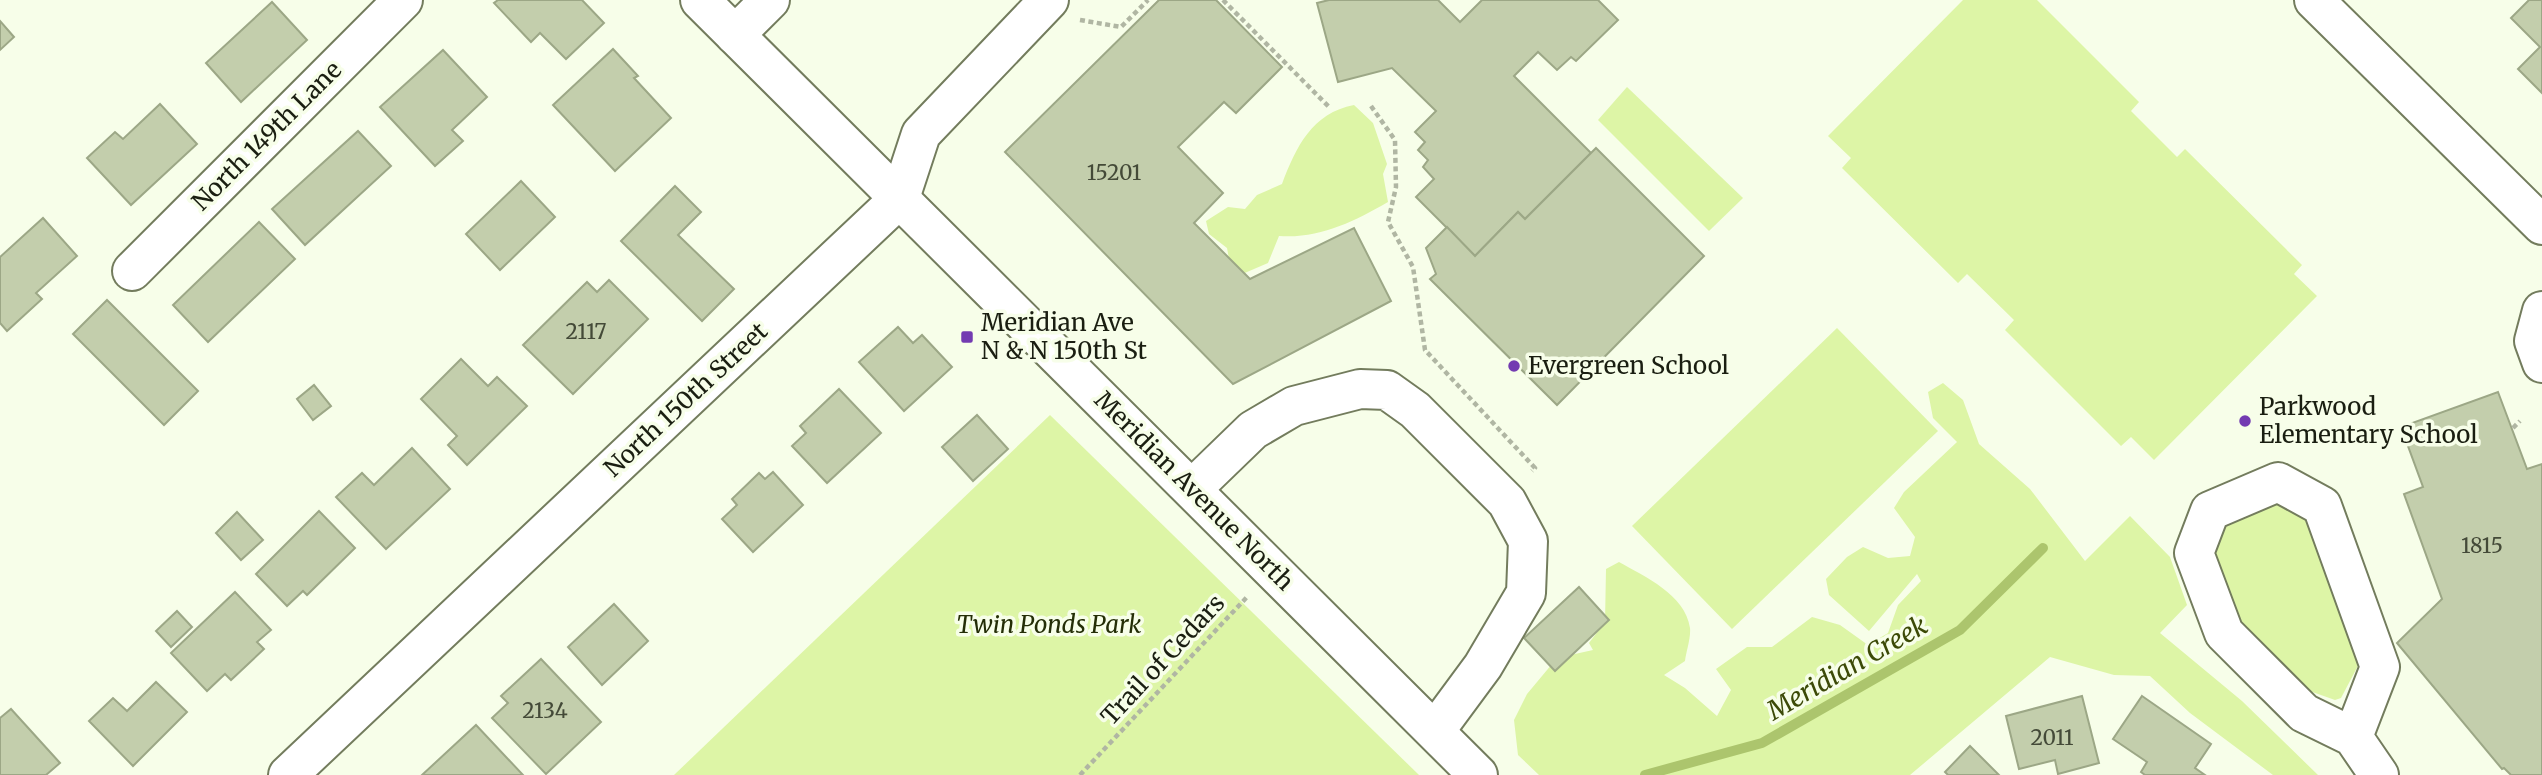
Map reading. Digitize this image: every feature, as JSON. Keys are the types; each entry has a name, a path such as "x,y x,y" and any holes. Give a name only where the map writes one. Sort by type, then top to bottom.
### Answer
{"street":[{"name":"North 149th Lane","path":"132,271 403,0"},
{"name":"Meridian Avenue North","path":"699,0 1478,775"},
{"path":"735,35 770,0"},
{"path":"2314,0 2542,225"},
{"name":"North 150th Street","path":"288,775 900,198 921,134 1061,10"},
{"path":"2542,311 2535,341 2542,363"},
{"path":"1192,489 1253,429 1294,407 1360,389 1387,390 1415,410 1507,502 1528,541 1526,593 1483,666 1434,731"},
{"path":"2353,737 2380,667 2322,506 2278,482 2210,511 2194,553 2224,633 2304,713 2353,737 2379,775"}],"path":[{"path":"1061,10 1121,27 1148,0"},
{"path":"1223,0 1329,108"},
{"path":"1371,106 1395,140 1396,187 1388,222 1413,267 1425,350 1535,468"},
{"path":"2513,428 2520,421"},
{"name":"Trail of Cedars","path":"1080,775 1273,570"}],"green space":[{"path":"1963,0 2037,0 2139,102 2131,111 2177,157 2185,149 2302,265 2294,274 2317,296 2154,460 2131,437 2121,446 2005,330 2014,320 1967,274 1958,283 1842,168 1851,158 1828,136"},
{"path":"1627,87 1743,198 1709,231 1598,120"},
{"path":"1354,105 1373,123 1387,164 1383,174 1388,202 1335,228 1308,235 1279,236 1268,263 1240,275 1230,264 1227,248 1209,234 1206,221 1228,207 1245,209 1257,195 1282,184 1293,157 1316,124 1339,109"},
{"path":"1837,328 1938,431 1732,629 1632,526"},
{"path":"1943,383 1963,400 1979,444 2030,489 2085,561 2130,516 2170,557 2187,605 2160,633 2242,701 2318,775 2273,775 2190,713 2150,676 2114,675 2050,657 1910,775 1539,775 1518,755 1514,720 1527,694 1557,658 1593,650 1589,643 1605,622 1606,569 1619,562 1662,588 1672,596 1687,616 1690,636 1685,661 1664,675 1685,688 1717,716 1731,690 1716,669 1747,647 1772,647 1812,617 1840,625 1868,645 1888,633 1898,605 1921,581 1917,574 1869,631 1829,595 1826,579 1847,557 1863,547 1888,558 1910,556 1915,537 1894,508 1904,492 1957,442 1933,418 1928,392"},
{"name":"Twin Ponds Park","path":"1050,415 1419,775 674,775"},
{"path":"2275,503 2309,521 2360,662 2341,698 2335,700 2304,689 2238,622 2214,555 2228,521"}],"building":[{"path":"498,0 582,0 604,23 566,59 540,33 531,42 494,3"},
{"path":"1159,0 1216,0 1282,67 1236,113 1224,102 1178,147 1223,193 1194,223 1250,279 1354,228 1391,301 1233,384 1005,152"},
{"path":"1329,0 1438,0 1460,22 1482,0 1598,0 1618,20 1576,61 1571,57 1557,70 1538,52 1514,76 1591,153 1525,219 1518,212 1475,256 1416,197 1434,179 1423,167 1428,160 1418,150 1425,142 1415,132 1436,111 1392,68 1338,82 1317,3"},
{"path":"2529,0 2542,0 2542,93 2518,69 2540,47 2511,18"},
{"path":"272,2 307,40 241,102 206,63"},
{"path":"0,21 14,37 0,50"},
{"path":"613,49 638,76 634,78 671,118 615,171 553,105"},
{"path":"443,50 487,97 452,130 463,141 435,166 380,107"},
{"path":"160,104 197,144 131,205 87,158 115,132 123,139"},
{"path":"358,131 391,166 305,245 272,209"},
{"path":"1596,148 1704,256 1557,405 1430,279 1436,274 1426,248 1447,227 1475,256 1518,212 1525,219"},
{"path":"521,181 555,217 500,270 466,234"},
{"path":"675,186 701,212 678,235 734,289 702,321 621,241"},
{"path":"43,218 77,256 36,293 42,299 7,331 0,323 0,257"},
{"path":"259,222 295,259 208,342 173,305"},
{"path":"609,280 648,319 573,394 523,345 587,282 597,292"},
{"path":"107,300 198,391 164,425 73,334"},
{"path":"898,327 913,343 922,335 952,367 904,411 859,362"},
{"path":"461,359 488,386 497,377 527,406 467,465 448,445 457,436 421,399"},
{"path":"314,385 331,406 313,420 297,399"},
{"path":"839,389 881,433 827,483 792,446 806,433 800,426"},
{"path":"2498,392 2527,469 2542,464 2542,775 2511,775 2502,769 2397,643 2442,599 2404,494 2423,487 2401,427"},
{"path":"977,415 1008,449 973,481 942,447"},
{"path":"412,448 450,489 386,549 336,497 362,473 374,485"},
{"path":"773,472 803,505 753,552 722,519 737,505 732,499 759,473 765,479"},
{"path":"319,511 355,548 307,595 303,591 287,606 256,574"},
{"path":"237,512 263,540 241,560 216,533"},
{"path":"1579,587 1609,620 1555,671 1524,638"},
{"path":"235,592 271,630 257,642 264,649 231,680 225,674 207,691 171,653"},
{"path":"614,604 648,641 602,685 568,647"},
{"path":"177,611 192,627 171,647 156,631"},
{"path":"541,659 601,722 546,774 492,718 508,703 501,696"},
{"path":"156,682 187,712 133,766 89,721 113,698 127,711"},
{"path":"2082,696 2099,763 2058,774 2055,760 2019,769 2006,716"},
{"path":"2142,696 2211,744 2195,768 2205,775 2145,775 2141,772 2147,762 2113,739"},
{"path":"11,709 60,763 46,775 0,775 0,718"},
{"path":"476,725 523,775 422,775"},
{"path":"1970,746 1999,775 1948,775 1945,772"}],"waterway":[{"name":"Meridian Creek","path":"1645,775 1762,743 1960,630 2043,548"}],"place":[{"name":"Meridian Ave N & N 150th St","path":"967,337"},
{"name":"Evergreen School","path":"1514,366"},
{"name":"Parkwood Elementary School","path":"2245,421"}]}
